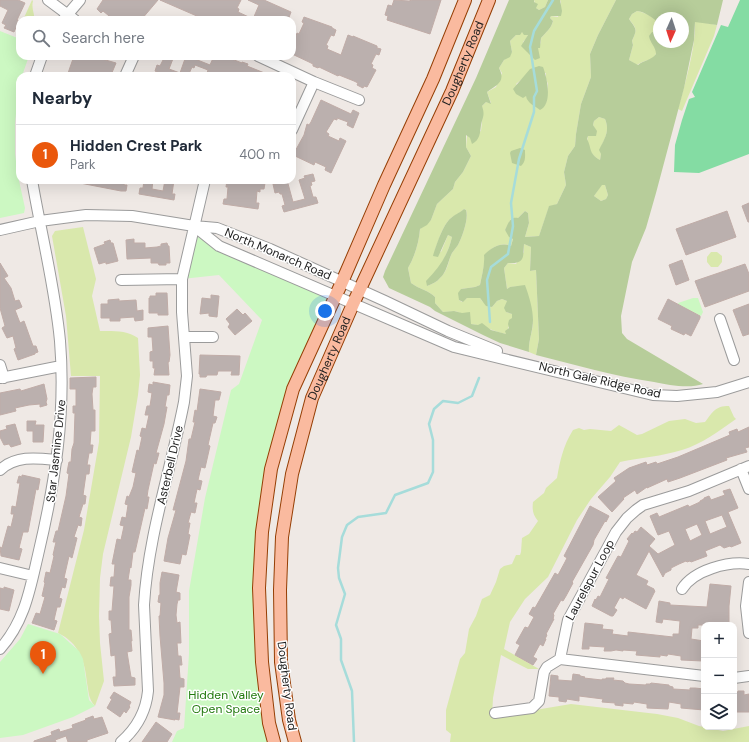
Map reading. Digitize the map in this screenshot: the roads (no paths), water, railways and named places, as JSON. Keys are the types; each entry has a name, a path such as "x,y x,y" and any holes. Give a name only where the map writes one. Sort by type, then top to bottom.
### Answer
{"main road":[{"name":"Dougherty Road","path":"274,742 269,723 262,662 259,588 262,532 272,469 293,389 433,79 465,0"},
{"name":"Dougherty Road","path":"295,742 289,720 282,662 280,590 282,537 292,474 312,398 353,304 452,91 489,0"}],"street":[{"path":"48,0 67,16"},
{"path":"70,16 80,0"},
{"path":"36,72 41,60"},
{"path":"127,72 132,60"},
{"path":"267,60 292,72"},
{"path":"296,74 359,100"},
{"path":"296,121 314,82"},
{"name":"Star Jasmine Drive","path":"0,649 13,634 19,622 33,576 49,509 62,418 61,366 56,313 33,184"},
{"name":"Asterbell Drive","path":"121,742 130,734 140,721 147,703 148,691 144,591 148,561 184,402 187,376 182,312 182,279 204,184"},
{"name":"North Monarch Road","path":"0,230 40,221 86,215 132,216 194,226 218,228 361,289"},
{"name":"North Monarch Road","path":"194,226 219,246 336,295"},
{"path":"121,280 182,279"},
{"name":"North Gale Ridge Road","path":"361,289 448,331 522,362"},
{"name":"North Gale Ridge Road","path":"336,295 353,304 454,347 522,362 653,395 676,396 717,392 749,382"},
{"path":"720,319 734,360"},
{"path":"184,337 213,337"},
{"path":"0,365 2,378 61,366"},
{"path":"0,470 6,464 17,460 36,458 57,460"},
{"path":"745,467 749,490"},
{"name":"Laurelspur Loop","path":"560,659 568,620 616,532 627,518 643,505 689,491 745,467"},
{"path":"682,589 686,582 694,576 719,566 729,563 749,564"},
{"path":"0,568 33,576"},
{"path":"749,582 746,617 749,634"},
{"path":"495,714 532,708 539,701 544,672 547,668 560,659 701,676"},
{"path":"737,678 749,676"}],"waterway":[{"path":"490,322 487,280 491,267 508,254 513,226 511,203 519,159 534,112 534,97 537,91 530,47 534,31 553,0"},
{"path":"354,742 352,691 341,660 341,639 336,625 345,594 339,578 338,568 342,537 347,525 358,517 386,513 395,495 428,483 433,472 433,440 429,424 434,409 443,401 458,403 472,396 479,378"}],"place":[{"name":"Hidden Crest Park","path":"43,674"}],"park label":[{"name":"Hidden Valley Open Space","path":"226,702"}]}
